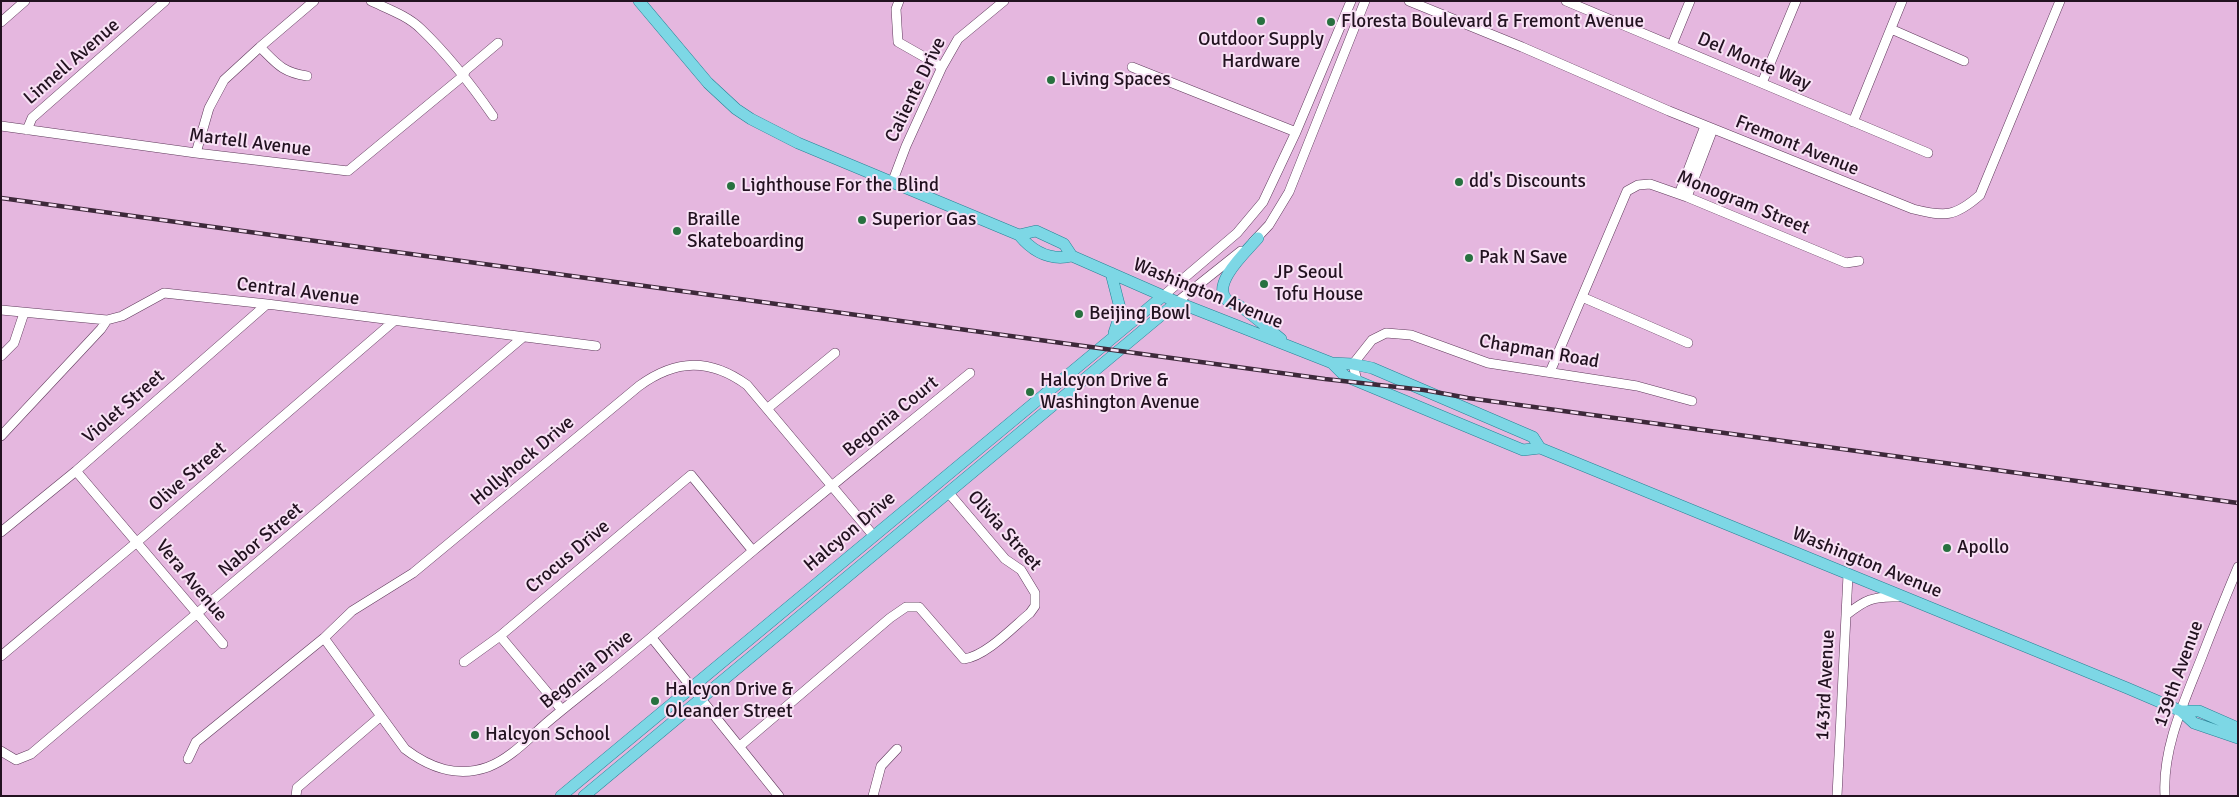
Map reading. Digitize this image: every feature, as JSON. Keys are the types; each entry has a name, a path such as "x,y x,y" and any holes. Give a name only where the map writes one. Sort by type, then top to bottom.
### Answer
{"main road":[{"name":"Washington Avenue","path":"639,1 708,83 736,109 751,119 798,143 1019,235 1029,248 1058,259 1072,256"},
{"name":"Washington Avenue","path":"1019,235 1036,231 1064,244 1072,256 1177,302 1332,363 1353,364 1372,368 1533,437 1540,448"},
{"path":"1258,238 1232,267 1222,290 1226,300 1242,307 1290,347"},
{"path":"1111,273 1121,312 1112,336"},
{"name":"Halcyon Drive","path":"561,796 1112,336 1163,296"},
{"name":"Halcyon Drive","path":"586,794 948,492 1087,379 1177,302"},
{"name":"Washington Avenue","path":"1332,363 1344,376 1523,450 1540,448 2182,711 2198,711 2238,728"},
{"name":"Washington Avenue","path":"2182,711 2194,724 2238,738"},
{"path":"586,794 598,764"}],"street":[{"path":"1,22 25,1"},
{"name":"Linnell Avenue","path":"27,130 32,118 166,1"},
{"path":"196,153 209,108 224,80 314,1"},
{"path":"371,1 409,20 421,29 463,76 494,116"},
{"path":"899,1 896,9 898,42 942,67"},
{"name":"Caliente Drive","path":"892,183 906,146 942,67 958,39 1004,1"},
{"path":"1163,296 1246,224 1263,202 1296,132 1351,1"},
{"path":"1177,302 1258,238 1269,225 1289,192 1365,1"},
{"name":"Fremont Avenue","path":"1409,1 1709,127 1913,209 1938,215 1964,209 1980,195 2060,1"},
{"name":"Del Monte Way","path":"1566,1 1580,4 1928,153"},
{"path":"1672,45 1690,1"},
{"path":"1762,83 1796,1"},
{"path":"1852,122 1902,1"},
{"path":"1891,30 1964,61"},
{"name":"Martell Avenue","path":"1,126 196,153 348,170 463,76 466,70 498,43"},
{"path":"260,47 280,67 291,74 307,76"},
{"path":"1132,67 1296,132"},
{"path":"1683,195 1709,127"},
{"name":"Monogram Street","path":"1582,298 1627,191 1638,185 1650,184 1683,195 1846,263 1858,261"},
{"name":"Central Avenue","path":"1,310 107,320 122,316 164,293 267,304 596,346"},
{"path":"1550,372 1582,298 1688,343"},
{"name":"Violet Street","path":"1,532 76,470 267,304"},
{"path":"1,356 14,343 24,313"},
{"path":"1,436 101,329 107,320"},
{"name":"Olive Street","path":"1,656 394,321"},
{"name":"Chapman Road","path":"1353,364 1372,340 1386,333 1411,335 1488,363 1637,386 1692,401"},
{"name":"Nabor Street","path":"1,751 16,760 31,754 198,615 522,338"},
{"path":"768,408 835,353"},
{"name":"Hollyhock Drive","path":"188,759 196,742 324,638 366,600 413,573 652,376 682,366 694,364 721,369 747,385 873,535"},
{"path":"1353,364 1357,381"},
{"name":"Begonia Court","path":"832,486 970,373"},
{"name":"Vera Avenue","path":"76,470 223,644"},
{"name":"Crocus Drive","path":"464,662 500,636 691,475 753,551"},
{"name":"Begonia Drive","path":"324,638 405,749 420,760 438,768 454,772 473,771 491,766 511,754 832,486"},
{"name":"Olivia Street","path":"740,746 890,618 906,607 919,607 964,659 972,658 983,652 1030,613 1035,606 1035,593 1021,570 1005,559 948,492"},
{"name":"139th Avenue","path":"2165,796 2166,769 2170,747 2238,567"},
{"name":"143rd Avenue","path":"1837,796 1848,575"},
{"path":"1846,615 1864,602 1879,596 1905,597"},
{"path":"500,636 562,710"},
{"path":"652,638 780,796"},
{"path":"296,796 297,788 381,716"},
{"path":"873,796 882,766 897,749"}],"railway":[{"path":"1,198 1325,379 1424,390 1468,398 2238,503"}],"place":[{"name":"Outdoor Supply Hardware","path":"1261,21"},
{"name":"Floresta Boulevard & Fremont Avenue","path":"1331,22"},
{"name":"Living Spaces","path":"1051,80"},
{"name":"dd's Discounts","path":"1459,182"},
{"name":"Lighthouse For the Blind","path":"731,186"},
{"name":"Superior Gas","path":"862,220"},
{"name":"Braille Skateboarding","path":"677,231"},
{"name":"Pak N Save","path":"1469,258"},
{"name":"JP Seoul Tofu House","path":"1264,284"},
{"name":"Beijing Bowl","path":"1079,314"},
{"name":"Halcyon Drive & Washington Avenue","path":"1030,392"},
{"name":"Apollo","path":"1947,548"},
{"name":"Halcyon Drive & Oleander Street","path":"655,701"},
{"name":"Halcyon School","path":"475,735"}]}
